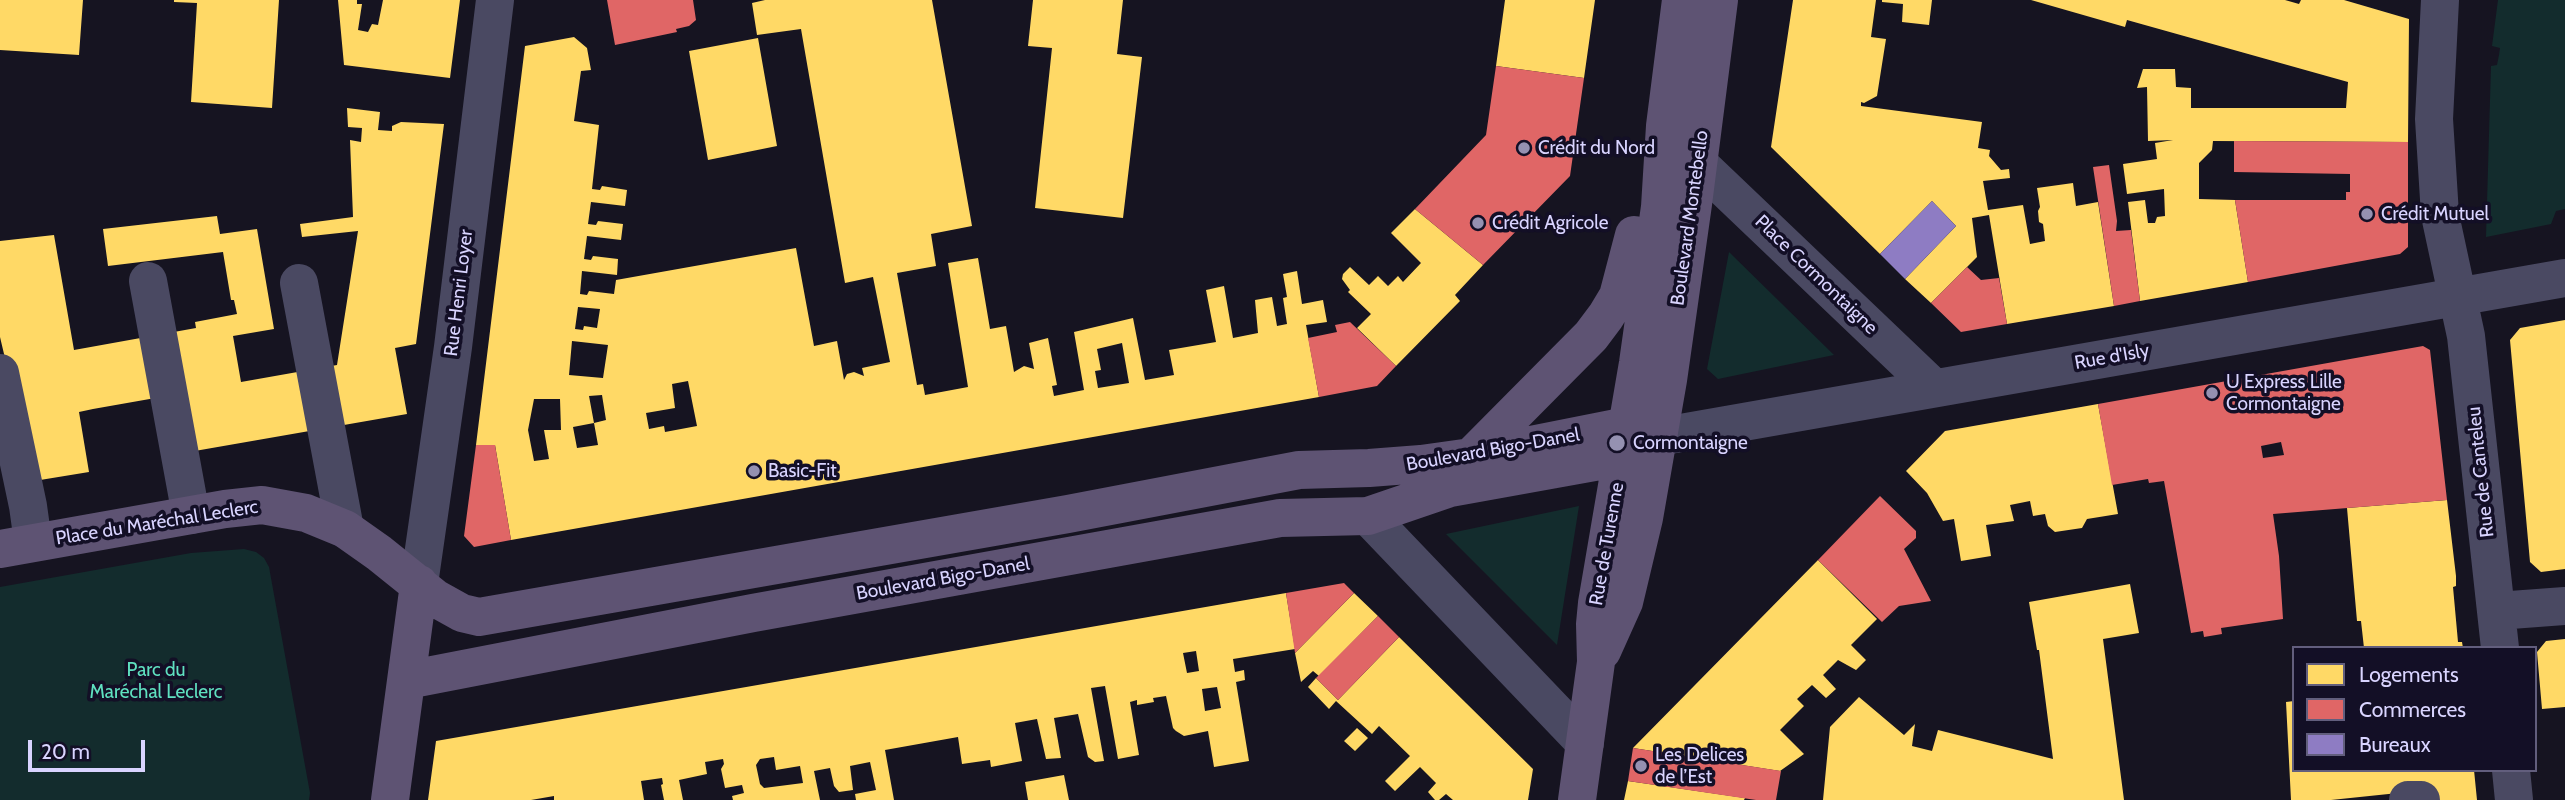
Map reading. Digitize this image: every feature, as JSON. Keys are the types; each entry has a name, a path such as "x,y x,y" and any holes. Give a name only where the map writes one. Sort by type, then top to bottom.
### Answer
{"main road":[{"name":"Boulevard Montebello","path":"1636,440 1660,207 1665,126 1681,0"},
{"name":"Boulevard Montebello","path":"1636,440 1698,163 1719,0"},
{"path":"1471,457 1591,336 1618,296 1626,272 1648,172 1665,126"},
{"name":"Boulevard Bigo-Danel","path":"479,617 1068,514 1299,470 1391,467 1636,440"},
{"name":"Boulevard Bigo-Danel","path":"407,680 753,613 1280,518 1368,516 1450,488 1636,440"},
{"name":"Rue de Turenne","path":"1577,800 1597,662 1627,593 1644,518 1636,440"},
{"name":"Place du Maréchal Leclerc","path":"17,545 262,505 306,513 345,529 452,608 479,617"},
{"path":"390,800 419,584"}],"street":[{"name":"Rue Henri Loyer","path":"419,584 451,360 495,0"},
{"name":"Rue de Canteleu","path":"2440,0 2434,119 2440,215 2466,337 2498,630"},
{"name":"Place Cormontaigne","path":"1698,163 1934,388"},
{"name":"Rue d'Isly","path":"1636,440 2565,278"},
{"path":"148,281 191,515"},
{"path":"299,283 345,529"},
{"path":"0,373 28,506 17,545"},
{"path":"1368,516 1585,743"},
{"path":"2498,630 2565,606"},
{"path":"2511,772 2514,800"},
{"path":"2408,800 2421,800"}],"green space":[{"path":"2498,0 2565,0 2565,209 2556,211 2551,224 2486,237 2491,66 2497,65 2500,48 2492,46"},
{"path":"1729,252 1834,355 1718,379 1707,369"},
{"path":"1579,506 1557,645 1446,534"},
{"name":"Parc du Maréchal Leclerc","path":"244,549 256,552 264,558 269,567 310,793 309,800 0,800 0,587 191,553"}],"building: Logements":[{"path":"0,0 83,0 79,55 0,50"},
{"path":"174,0 279,0 272,108 191,102 197,3"},
{"path":"338,0 357,0 357,4 362,4 358,30 368,32 372,24 378,25 383,0 460,0 450,78 344,65"},
{"path":"765,0 932,0 972,226 931,234 936,266 897,273 917,385 923,384 925,395 968,387 948,263 978,258 990,329 1006,326 1014,372 1024,366 1034,369 1029,343 1048,338 1057,385 1052,386 1054,396 1084,390 1074,332 1133,318 1145,380 1174,375 1169,350 1216,342 1206,290 1224,286 1233,338 1258,333 1255,300 1272,297 1277,326 1287,324 1283,298 1287,297 1283,274 1297,271 1302,304 1323,300 1327,322 1306,325 1319,397 511,540 495,445 476,445 525,46 574,37 587,48 591,70 581,71 574,121 599,125 592,189 600,190 602,186 627,190 625,206 591,202 588,224 596,225 598,221 623,224 621,240 587,236 584,259 591,260 593,256 618,259 617,275 582,271 580,294 587,295 589,291 614,294 616,280 796,248 814,346 837,341 844,380 847,374 854,372 864,376 862,368 890,362 873,277 845,283 801,29 757,35 752,3","holes":["578,307 600,309 597,328 584,326 583,330 575,329","572,341 608,345 603,378 569,375","1122,343 1129,383 1098,388 1095,371 1101,370 1097,349","688,381 697,426 665,432 664,426 649,429 646,413 675,408 672,384","602,395 606,420 594,423 589,396","534,399 560,399 561,430 544,430 549,459 534,461 528,430","594,423 598,445 577,448 573,427"]},
{"path":"1033,0 1123,0 1117,54 1142,57 1123,218 1035,208 1052,48 1028,46"},
{"path":"1505,0 1595,0 1584,78 1496,66"},
{"path":"1793,0 1876,0 1871,37 1886,39 1877,96 1861,102 1861,106 1982,122 1978,148 1990,150 1989,156 2001,170 2009,169 2010,178 1983,181 1988,210 2023,205 2030,244 2045,241 2043,224 2039,222 2037,188 2073,183 2076,206 2098,202 2114,306 2007,324 1989,215 1972,218 1977,257 1931,303 1905,279 1956,226 1932,201 1880,254 1771,147"},
{"path":"1882,0 1932,0 1929,25 1902,22 1903,4"},
{"path":"2031,0 2285,0 2299,4 2301,0 2344,0 2409,19 2408,142 2213,141 2212,150 2199,163 2199,199 2235,200 2248,282 2140,301 2128,202 2145,200 2148,223 2155,223 2157,217 2165,216 2164,189 2127,194 2123,164 2157,159 2155,143 2173,140 2148,141 2147,87 2137,88 2143,69 2175,69 2176,87 2191,88 2191,108 2346,108 2348,82 2127,20 2125,27"},
{"path":"758,38 777,146 708,160 689,51"},
{"path":"347,108 380,112 378,130 392,131 392,126 401,122 444,124 416,344 395,348 407,414 189,452 178,394 93,409 79,412 89,472 34,481 0,337 0,241 54,235 74,350 196,328 195,322 237,314 234,300 231,300 223,252 108,266 103,229 217,216 220,234 257,229 274,329 233,336 241,382 337,365 358,231 302,237 300,224 353,217 350,140 361,142 362,128 348,127"},
{"path":"1415,209 1483,265 1455,295 1460,301 1396,366 1357,328 1371,314 1348,292 1350,290 1342,279 1350,267 1369,285 1378,276 1388,286 1398,276 1403,282 1421,263 1391,233"},
{"path":"2565,320 2565,569 2541,572 2530,562 2510,340 2520,328"},
{"path":"2098,404 2118,514 2087,519 2082,528 2055,532 2048,526 2045,514 2033,516 2030,501 2010,505 2014,521 1986,525 1991,556 1961,561 1954,519 1943,521 1927,493 1906,471 1945,431"},
{"path":"2447,500 2456,576 2456,586 2453,587 2458,642 2462,642 2463,646 2364,646 2361,621 2357,621 2347,508"},
{"path":"1818,560 1877,619 1851,645 1866,660 1856,670 1838,660 1823,675 1836,689 1826,698 1812,685 1797,699 1804,706 1780,730 1804,754 1780,771 1633,748"},
{"path":"2130,584 2139,633 2103,639 2124,800 1823,800 1830,727 1859,697 1904,735 1915,724 1912,746 1932,751 1938,730 2053,759 2039,650 2029,602"},
{"path":"1286,593 1295,649 1233,659 1235,672 1244,670 1245,680 1236,682 1249,761 1214,767 1208,731 1184,736 1176,731 1166,696 1153,698 1154,702 1137,705 1137,700 1130,702 1139,755 1118,759 1105,686 1091,688 1104,761 1095,762 1088,757 1078,714 1054,718 1061,758 1046,759 1037,719 1015,723 1022,761 991,767 990,760 962,764 958,737 885,750 894,800 856,800 855,794 876,790 870,762 850,766 853,790 839,792 834,786 830,768 814,771 820,800 733,800 732,796 744,793 742,785 725,788 721,769 723,759 705,762 707,774 679,780 683,800 664,800 662,778 641,781 644,800 554,800 554,796 531,800 428,800 436,741","holes":["1196,651 1199,671 1187,673 1183,653","1217,687 1221,708 1205,711 1202,689","774,757 776,770 800,766 803,783 764,788 760,784 756,765 760,759"]},
{"path":"1354,593 1378,616 1319,676 1313,671 1301,682 1295,653"},
{"path":"1399,637 1533,769 1528,800 1453,800 1446,794 1435,800 1428,792 1436,783 1420,767 1395,791 1385,781 1410,756 1379,726 1372,734 1336,701 1329,709 1308,687 1316,678 1338,700"},
{"path":"2565,639 2565,707 2542,709 2537,652 2546,641"},
{"path":"2292,701 2292,772 2474,772 2477,800 2428,800 2427,790 2331,800 2291,800 2286,702"},
{"path":"1357,728 1368,738 1355,751 1344,741"},
{"path":"1064,775 1069,800 1028,800 1025,782"},
{"path":"1628,781 1745,798 1624,800"}],"building: Commerces":[{"path":"607,0 693,0 696,20 689,26 676,29 677,32 615,45"},
{"name":"Crédit du Nord","path":"1496,66 1584,78 1570,176 1483,265 1415,209 1486,135"},
{"name":"Crédit Mutuel","path":"2234,141 2408,142 2408,247 2400,254 2248,282 2235,200 2346,200 2346,192 2350,192 2350,174 2234,172"},
{"path":"2109,165 2116,231 2131,230 2140,301 2114,306 2093,167"},
{"path":"1967,267 1981,280 1999,278 2007,324 1961,332 1931,303"},
{"path":"1350,322 1396,366 1377,386 1319,397 1308,338 1337,332 1335,325"},
{"path":"2423,346 2430,350 2447,500 2273,514 2283,619 2221,628 2222,634 2204,637 2203,631 2191,633 2164,481 2149,483 2148,479 2112,485 2098,404","holes":["2281,442 2284,455 2263,458 2261,446"]},
{"path":"476,445 495,445 511,540 474,547 464,536"},
{"path":"1880,496 1916,531 1916,538 1904,549 1931,601 1899,606 1882,622 1818,560"},
{"path":"1344,583 1354,593 1295,653 1286,593"},
{"path":"1378,616 1399,637 1338,700 1316,678"},
{"path":"1633,748 1781,771 1776,800 1756,800 1628,781"}],"building: Bureaux":[{"path":"1932,201 1956,226 1905,279 1880,254"}],"place":[{"name":"Crédit du Nord","path":"1524,148"},
{"name":"Crédit Mutuel","path":"2367,214"},
{"name":"Crédit Agricole","path":"1478,223"},
{"name":"U Express Lille Cormontaigne","path":"2212,393"},
{"name":"Cormontaigne","path":"1617,443"},
{"name":"Basic-Fit","path":"754,471"},
{"name":"Les Delices de l’Est","path":"1641,766"}]}
